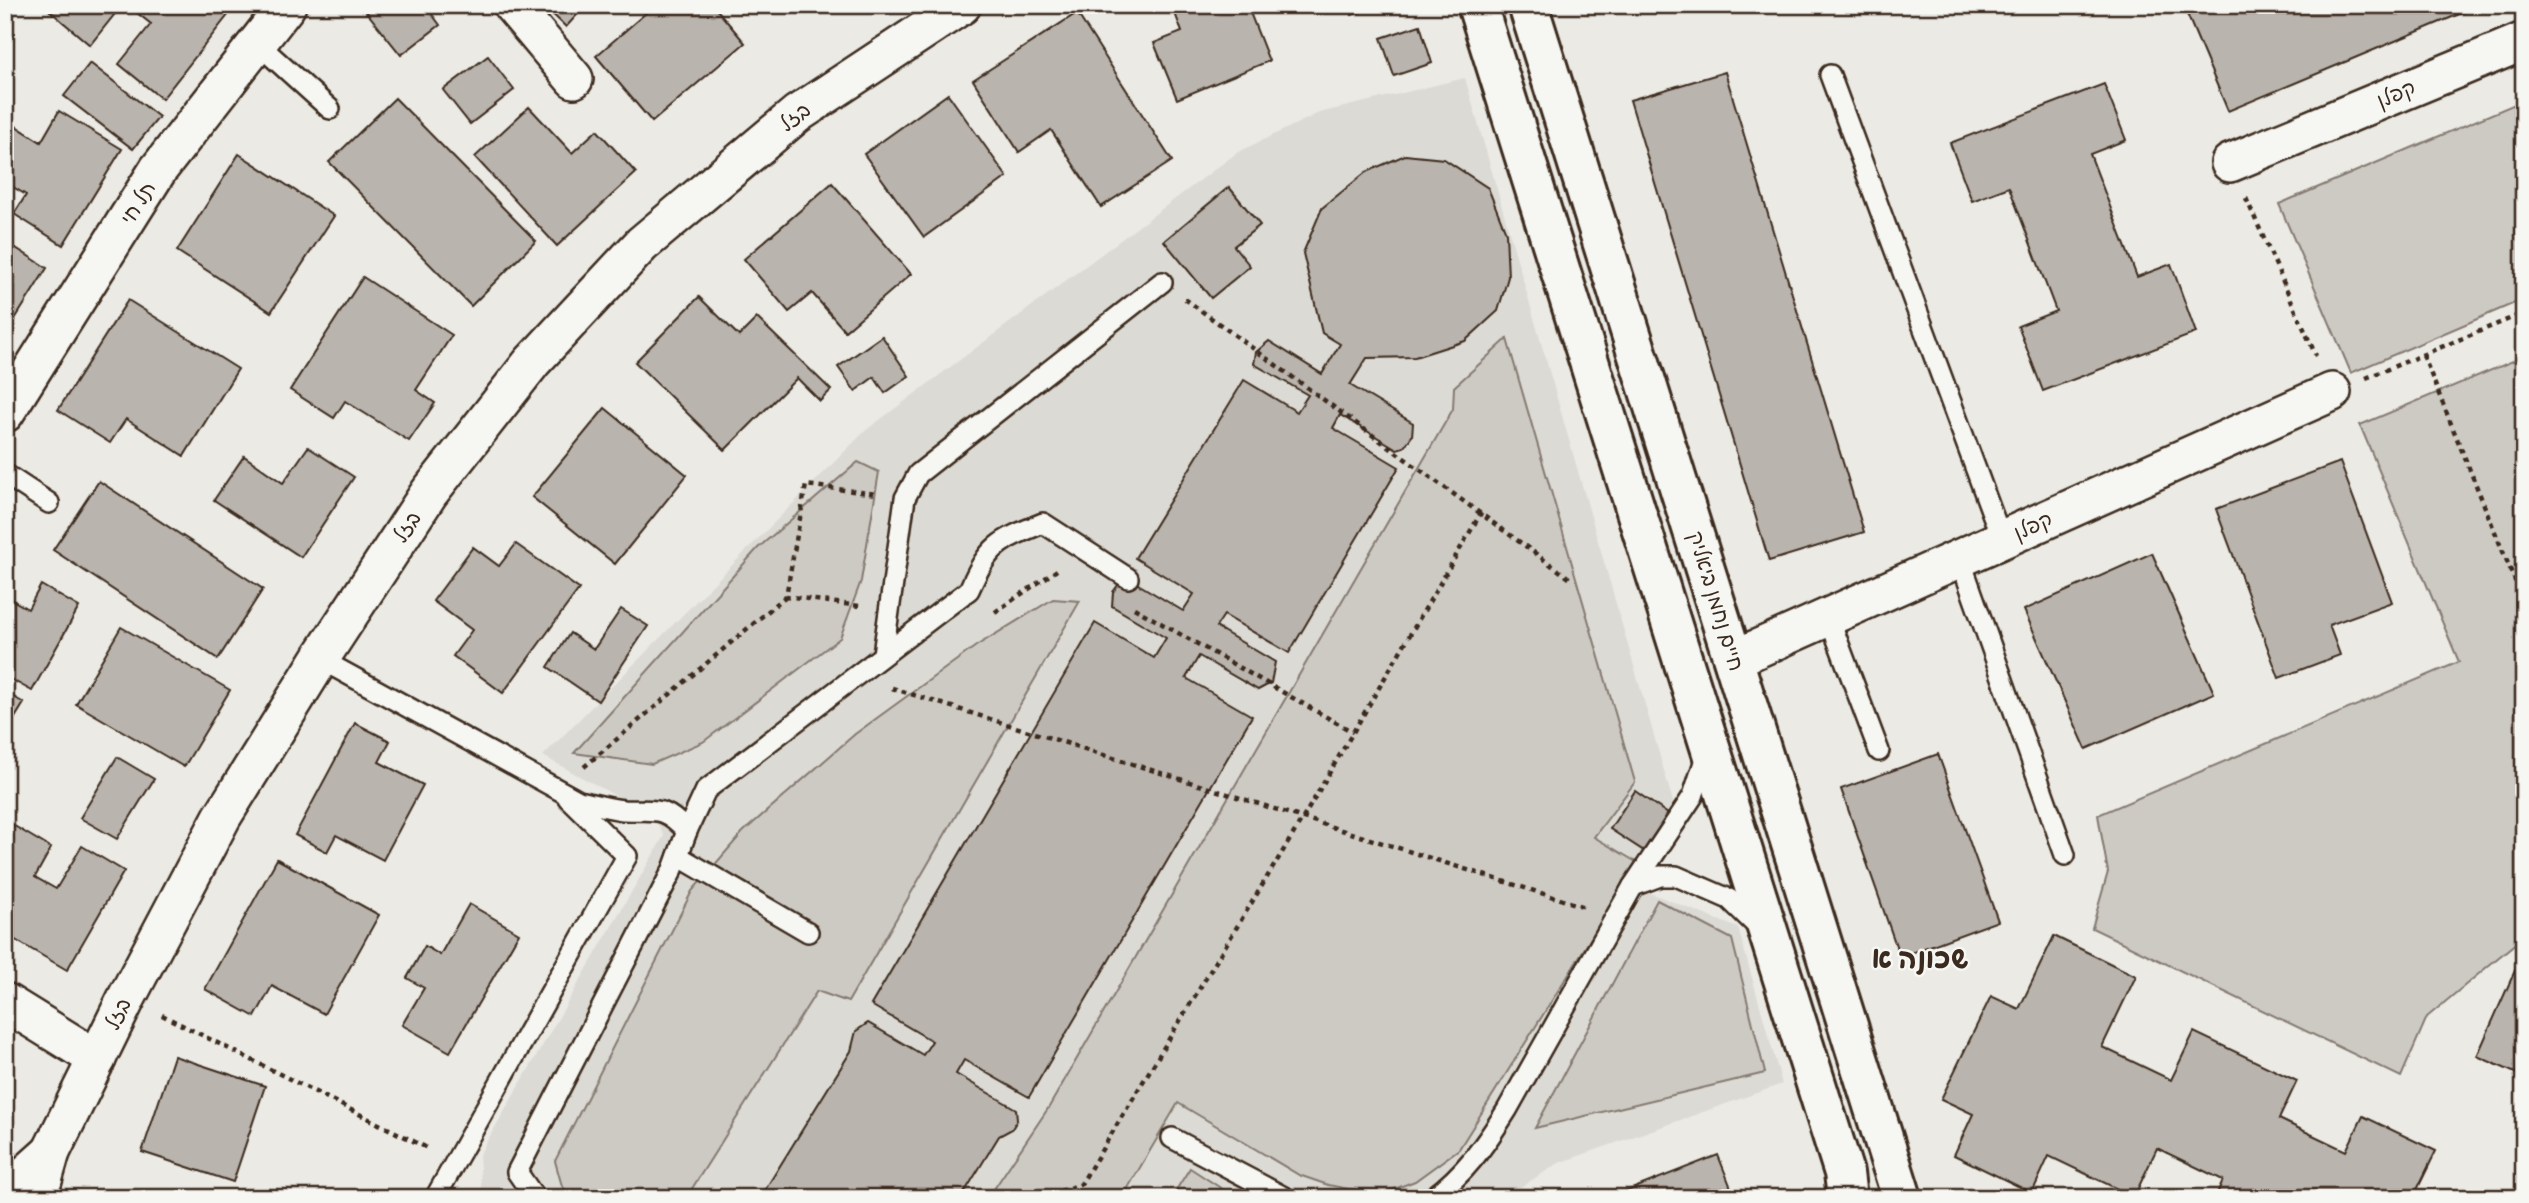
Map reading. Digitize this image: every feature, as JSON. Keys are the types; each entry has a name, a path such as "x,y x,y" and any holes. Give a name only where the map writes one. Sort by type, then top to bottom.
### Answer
{"street":[{"name":"תל חי","path":"5,413 158,170 287,5"},
{"path":"512,5 574,79"},
{"name":"בזל","path":"38,1198 51,1152 127,997 222,817 320,659 429,493 532,362 642,244 797,114 962,5"},
{"path":"1477,5 1844,1173 1847,1198"},
{"name":"חיים נחמן ביאליק","path":"1528,5 1902,1198"},
{"name":"קפלן","path":"2230,163 2524,41"},
{"name":"קפלן","path":"1734,659 2332,392"},
{"path":"5,1002 97,1059"},
{"path":"5,1194 51,1152"}],"lane":[{"path":"256,42 330,109"},
{"path":"1830,75 2002,540"},
{"path":"883,654 905,498 918,474 1162,282"},
{"path":"5,474 49,503"},
{"path":"535,1198 517,1172 678,856 706,790 969,590 984,557 1006,538 1043,523 1128,578"},
{"path":"1960,559 2065,855"},
{"path":"1829,618 1879,751"},
{"path":"320,659 579,801 623,810 654,808 672,814 687,831"},
{"path":"1432,1198 1457,1179 1485,1146 1633,886 1693,796 1709,746"},
{"path":"435,1198 627,856 561,792"},
{"path":"678,856 808,932"},
{"path":"1633,886 1660,876 1676,876 1730,899 1771,939"},
{"path":"1172,1138 1286,1198"}],"path":[{"path":"2230,163 2332,392 2524,313"},
{"path":"1162,282 1573,580"},
{"path":"2423,355 2524,603"},
{"path":"561,792 594,756 786,596 806,485 905,498"},
{"path":"1041,1198 1080,1184 1303,818 1481,513"},
{"path":"984,619 1061,567"},
{"path":"786,596 888,610"},
{"path":"1122,601 1353,732"},
{"path":"897,678 886,686 1616,917"},
{"path":"127,997 455,1162"}],"shaded area":[{"path":"1465,78 1675,809 1633,886 1738,928 1782,1084 1559,1163 1503,1198 482,1198 479,1155 664,836 654,817 543,756 865,431 1238,152 1319,113"},
{"path":"2515,104 2524,125 2524,299 2351,373 2279,204"},
{"path":"1507,339 1635,782 1594,837 1638,863 1459,1149 1415,1181 1379,1195 1328,1185 1299,1175 1178,1103 1122,1198 988,1198 1049,1107 1453,409 1454,387"},
{"path":"2520,358 2524,367 2524,936 2427,1017 2401,1077 2092,928 2108,872 2098,815 2459,662 2360,425"},
{"path":"858,462 879,472 861,581 840,638 703,742 652,764 574,753 758,548"},
{"path":"1053,599 1080,601 848,1002 817,991 686,1198 572,1198 562,1186 555,1161 692,891 743,832 855,734 976,646"},
{"path":"1657,900 1732,939 1765,1073 1535,1128"},
{"path":"1190,1168 1236,1198 1171,1198"}],"building":[{"path":"43,5 122,5 90,45"},
{"path":"127,5 236,5 162,99 119,64 151,24"},
{"path":"361,5 425,5 440,25 401,55"},
{"path":"543,5 586,5 566,27"},
{"path":"655,5 713,5 745,43 652,122 596,56"},
{"path":"1172,5 1247,5 1269,61 1177,99 1154,43 1182,32"},
{"path":"1349,5 1381,5 1352,15"},
{"path":"2209,5 2481,5 2228,111 2187,14"},
{"path":"1077,13 1172,161 1101,207 1051,130 1019,152 973,80"},
{"path":"1420,25 1432,63 1394,76 1381,38"},
{"path":"488,56 514,90 470,124 443,90"},
{"path":"90,63 159,117 133,149 64,96"},
{"path":"1725,72 1864,532 1769,561 1630,100"},
{"path":"2104,84 2126,140 2090,154 2137,277 2171,264 2196,333 2043,391 2018,326 2056,311 2009,187 1972,201 1950,143"},
{"path":"948,94 1007,177 924,237 864,154"},
{"path":"395,98 536,241 471,306 329,162"},
{"path":"529,107 572,153 597,130 636,173 557,246 475,157"},
{"path":"59,111 122,149 63,245 14,214 26,195 5,182 5,133 11,123 41,142"},
{"path":"239,154 334,216 271,312 177,251"},
{"path":"1405,155 1444,159 1488,188 1506,233 1508,277 1498,311 1465,341 1415,357 1367,358 1350,385 1413,423 1412,436 1404,447 1397,449 1340,415 1333,428 1399,467 1289,653 1224,615 1216,627 1275,662 1271,683 1258,690 1199,656 1186,678 1252,716 1029,1097 964,1060 956,1074 1016,1109 1017,1120 1012,1129 999,1136 961,1198 760,1198 851,1051 856,1031 868,1023 923,1055 932,1041 871,1005 1095,623 1154,658 1166,638 1112,606 1113,592 1121,581 1128,578 1183,611 1194,594 1135,558 1244,380 1297,412 1308,395 1254,364 1256,352 1269,341 1322,374 1340,344 1322,333 1303,253 1322,208 1366,172"},
{"path":"832,183 911,274 845,331 812,293 789,312 744,259"},
{"path":"1229,187 1260,225 1234,246 1250,266 1211,298 1164,241"},
{"path":"5,241 47,268 5,335"},
{"path":"363,277 452,335 416,390 435,403 409,441 345,401 334,418 290,390"},
{"path":"699,297 739,336 757,318 831,390 820,401 797,378 725,450 635,362"},
{"path":"128,300 238,369 184,456 126,419 110,443 58,410"},
{"path":"882,336 909,376 885,393 874,377 855,391 838,367"},
{"path":"605,408 687,475 615,564 532,497"},
{"path":"308,447 354,477 301,557 214,500 244,456 283,483"},
{"path":"2340,462 2392,602 2329,625 2340,655 2279,678 2216,509"},
{"path":"99,481 263,589 218,659 53,550"},
{"path":"516,544 579,589 503,693 453,656 472,630 433,601 473,547 499,566"},
{"path":"2152,553 2214,693 2086,749 2024,610"},
{"path":"41,585 79,607 32,691 5,676 5,596 28,609"},
{"path":"621,609 648,626 598,701 548,667 570,633 594,649"},
{"path":"121,627 230,690 184,767 76,704"},
{"path":"5,692 24,703 5,734"},
{"path":"355,723 390,741 379,762 423,785 383,860 336,835 327,852 295,835"},
{"path":"1938,754 1998,921 1900,957 1841,789"},
{"path":"117,757 154,779 117,839 80,818"},
{"path":"1635,791 1668,814 1644,851 1610,829"},
{"path":"6,821 51,848 35,877 56,889 82,846 124,871 67,970 5,934"},
{"path":"277,859 379,915 324,1014 272,986 255,1017 205,989"},
{"path":"469,904 519,933 450,1052 402,1025 424,988 407,978 425,946 440,955"},
{"path":"2054,936 2136,976 2102,1047 2171,1080 2194,1032 2297,1081 2279,1119 2346,1151 2363,1116 2436,1151 2413,1198 2215,1198 2223,1180 2157,1148 2134,1197 2049,1156 2032,1193 1954,1155 1973,1114 1941,1099 1991,996 2019,1009"},
{"path":"2517,966 2524,969 2524,1077 2477,1056"},
{"path":"174,1056 265,1086 233,1182 142,1152"},
{"path":"1718,1155 1735,1198 1626,1198 1624,1192"}],"district":[{"name":"שכונה א","path":"1920,958"}]}
